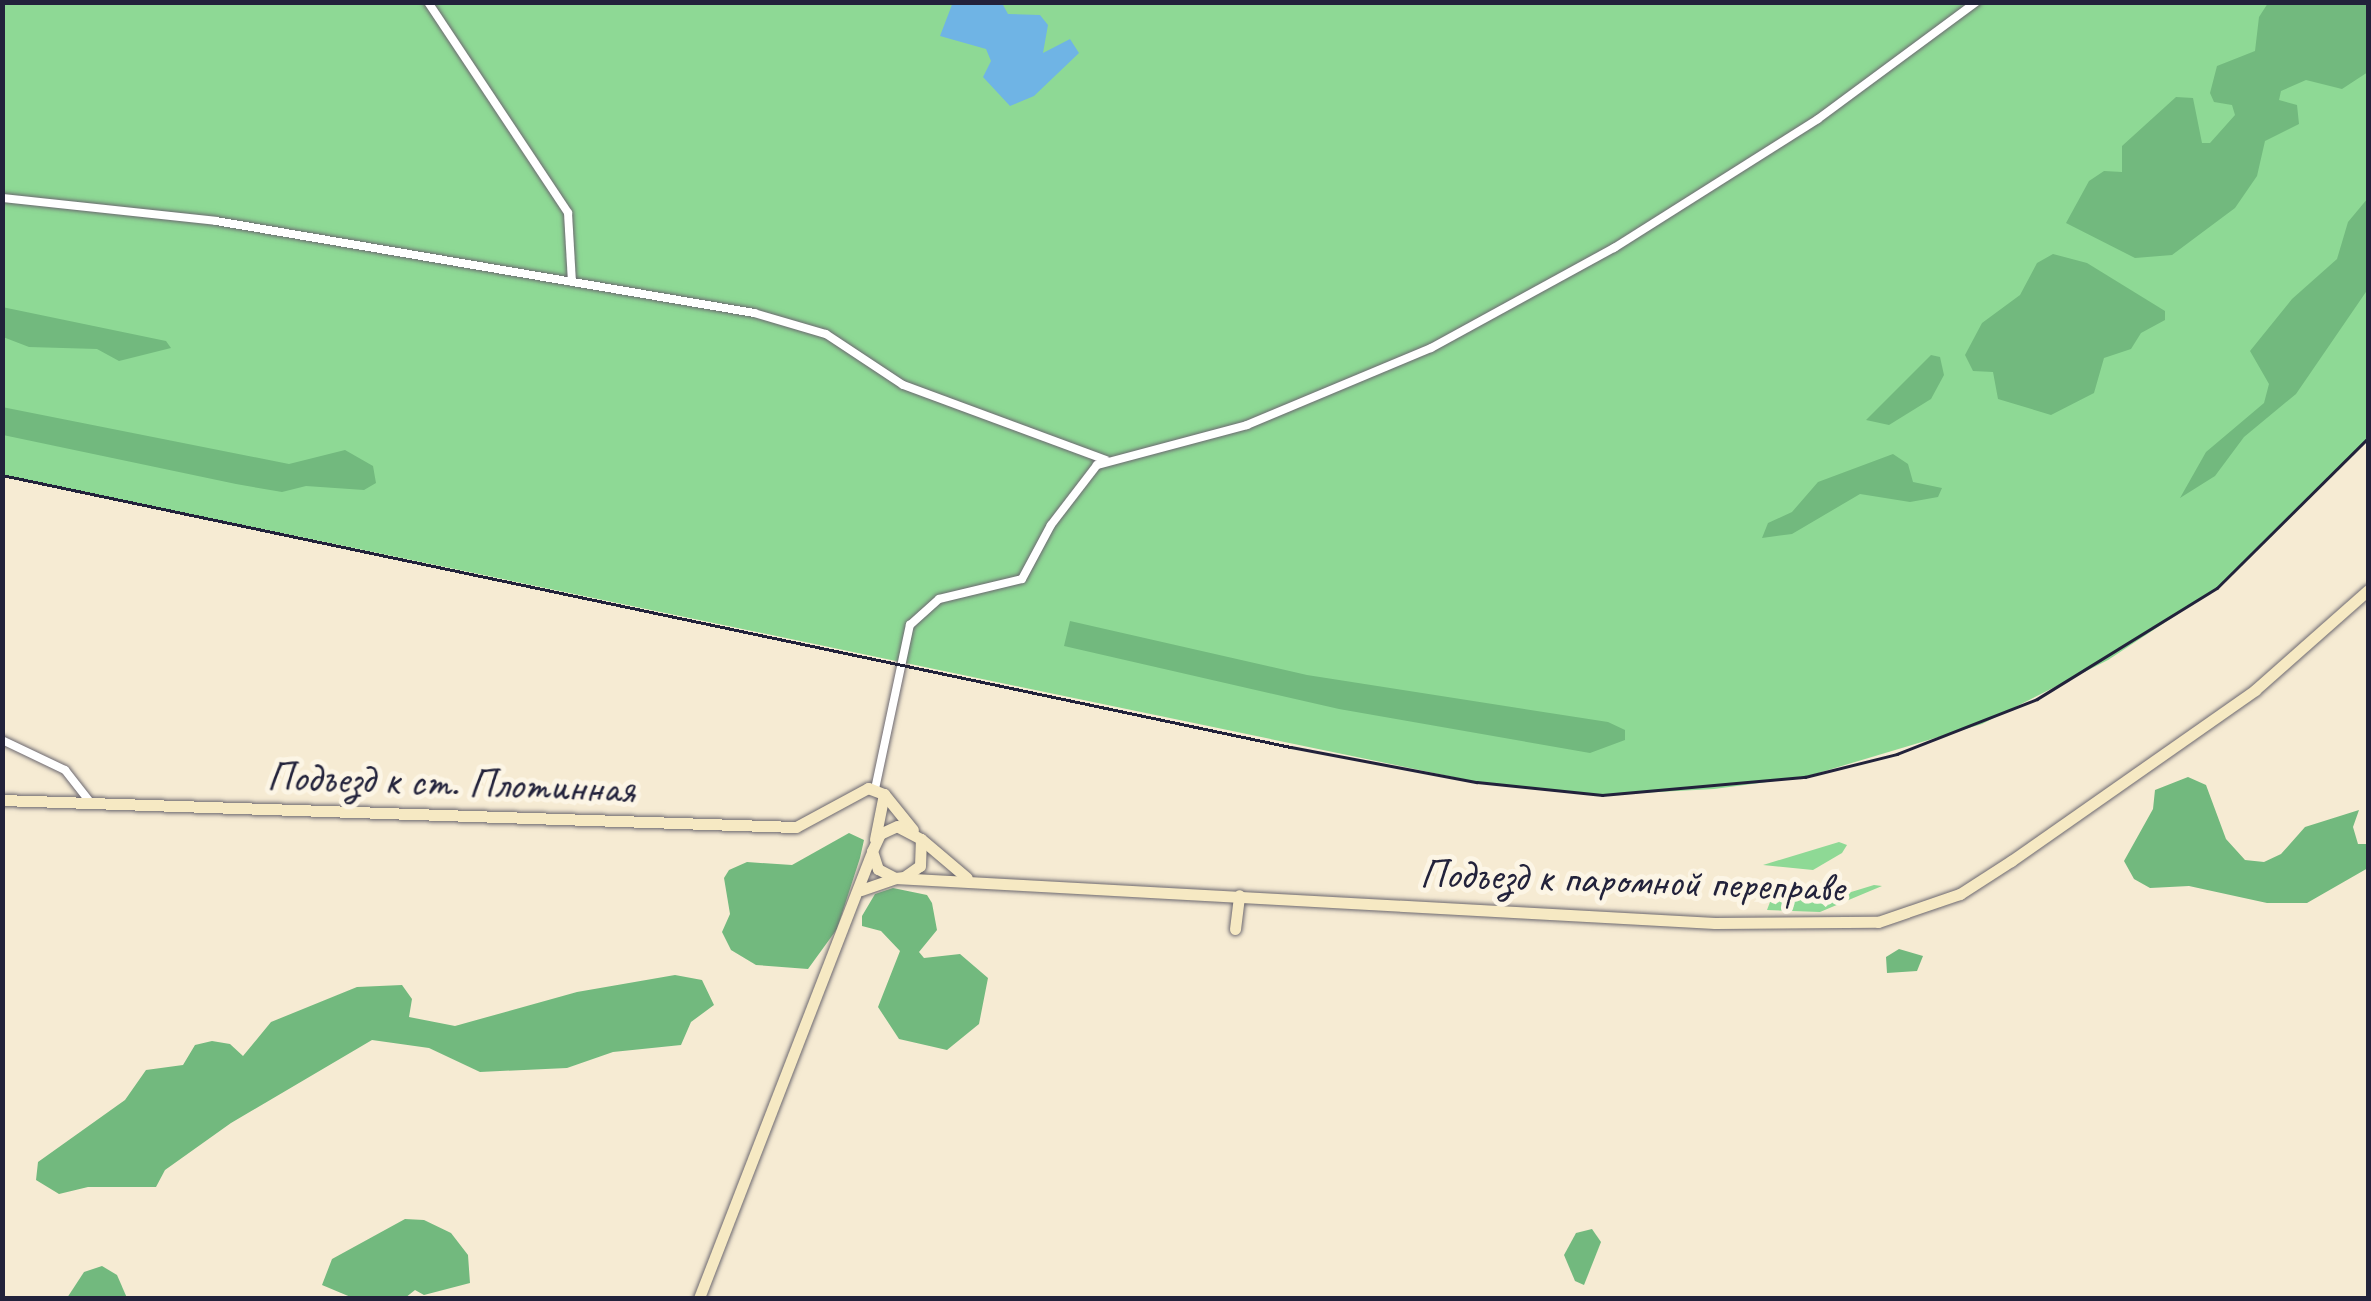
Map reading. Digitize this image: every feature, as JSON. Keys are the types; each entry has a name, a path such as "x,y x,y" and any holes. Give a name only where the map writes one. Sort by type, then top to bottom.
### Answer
{"street":[{"path":"428,2 568,212 572,282"},
{"path":"699,1298 860,890 873,846 910,624 939,599 1022,578 1081,482 1106,460 1248,425 1431,348 1614,248 1803,129 1976,2"},
{"path":"2,198 216,221 754,313 826,334 903,385 1106,460"},
{"name":"Подъезд к паромной переправе","path":"860,890 895,878 967,878 1714,923 1828,925 1920,911 2010,861 2255,690 2368,590"},
{"path":"2,740 65,770 92,803"},
{"name":"Подъезд к ст. Плотинная","path":"2,800 796,827 858,788 879,792"},
{"path":"879,792 917,835 967,878"},
{"path":"873,846 887,828 917,835"},
{"path":"873,846 878,869 895,878 920,866 917,835"},
{"path":"1234,929 1239,895"}],"green space":[{"path":"3,3 2368,3 2368,438 2217,588 2108,660 1982,724 1805,777 1714,789 1602,795 1477,782 3,475"},
{"path":"2268,3 2368,3 2368,72 2342,89 2306,80 2281,91 2279,100 2297,105 2299,124 2265,141 2257,176 2235,208 2172,255 2135,258 2066,223 2089,181 2104,171 2122,172 2122,146 2176,97 2193,98 2202,143 2210,143 2235,115 2232,105 2214,102 2210,93 2217,66 2255,51 2259,17"},
{"path":"2368,198 2368,289 2296,394 2244,437 2215,476 2180,498 2206,452 2264,403 2269,384 2250,351 2292,299 2337,259 2348,222"},
{"path":"2053,254 2087,263 2165,311 2165,320 2141,333 2131,349 2104,358 2094,393 2051,415 1998,399 1993,372 1973,371 1965,355 1982,323 2020,295 2037,263"},
{"path":"2,307 166,341 171,348 119,361 97,349 29,347 3,337"},
{"path":"1931,355 1940,357 1944,375 1931,399 1889,425 1866,420"},
{"path":"2,407 289,464 345,450 373,466 376,483 364,490 306,486 282,492 236,484 3,435"},
{"path":"1893,454 1908,464 1913,482 1942,488 1938,497 1910,502 1860,494 1792,534 1762,538 1768,523 1792,512 1818,482"},
{"path":"1070,621 1307,675 1608,722 1625,730 1625,740 1590,753 1339,709 1064,646"},
{"path":"2188,777 2206,785 2226,839 2245,860 2264,862 2281,854 2305,827 2359,810 2353,827 2358,844 2368,844 2368,868 2307,903 2267,903 2189,886 2150,888 2134,879 2124,861 2153,809 2155,790"},
{"path":"849,833 864,840 860,858 837,929 808,969 756,965 731,950 722,932 730,914 724,878 729,870 747,862 792,865"},
{"path":"1839,842 1847,845 1842,853 1813,870 1763,865"},
{"path":"1882,886 1820,912 1767,910 1770,902 1810,895 1825,900"},
{"path":"893,888 927,895 932,903 937,930 919,952 924,958 960,954 988,978 979,1024 947,1050 899,1039 878,1007 900,951 881,931 862,926 862,916 875,894"},
{"path":"1899,949 1923,956 1917,971 1887,973 1886,957"},
{"path":"675,975 702,980 714,1005 691,1022 681,1045 613,1052 567,1068 480,1072 429,1048 372,1040 231,1123 165,1170 156,1187 88,1187 59,1194 36,1180 38,1162 125,1100 146,1070 183,1065 195,1045 212,1041 230,1044 243,1056 271,1022 357,987 402,985 412,999 409,1017 455,1026 577,992"},
{"path":"405,1219 424,1220 451,1233 468,1255 470,1283 424,1295 415,1290 405,1298 353,1298 322,1285 332,1259"},
{"path":"1592,1229 1601,1242 1584,1285 1575,1281 1564,1255 1576,1233"},
{"path":"102,1266 117,1275 127,1298 67,1298 84,1272"}],"water":[{"path":"953,2 1002,3 1008,14 1040,15 1048,25 1043,53 1070,39 1079,53 1034,96 1010,106 983,77 991,61 986,49 940,36"}],"railway":[{"path":"2,475 1291,747 1477,782 1602,795 1805,777 1897,754 2037,699 2217,588 2368,438"}]}
